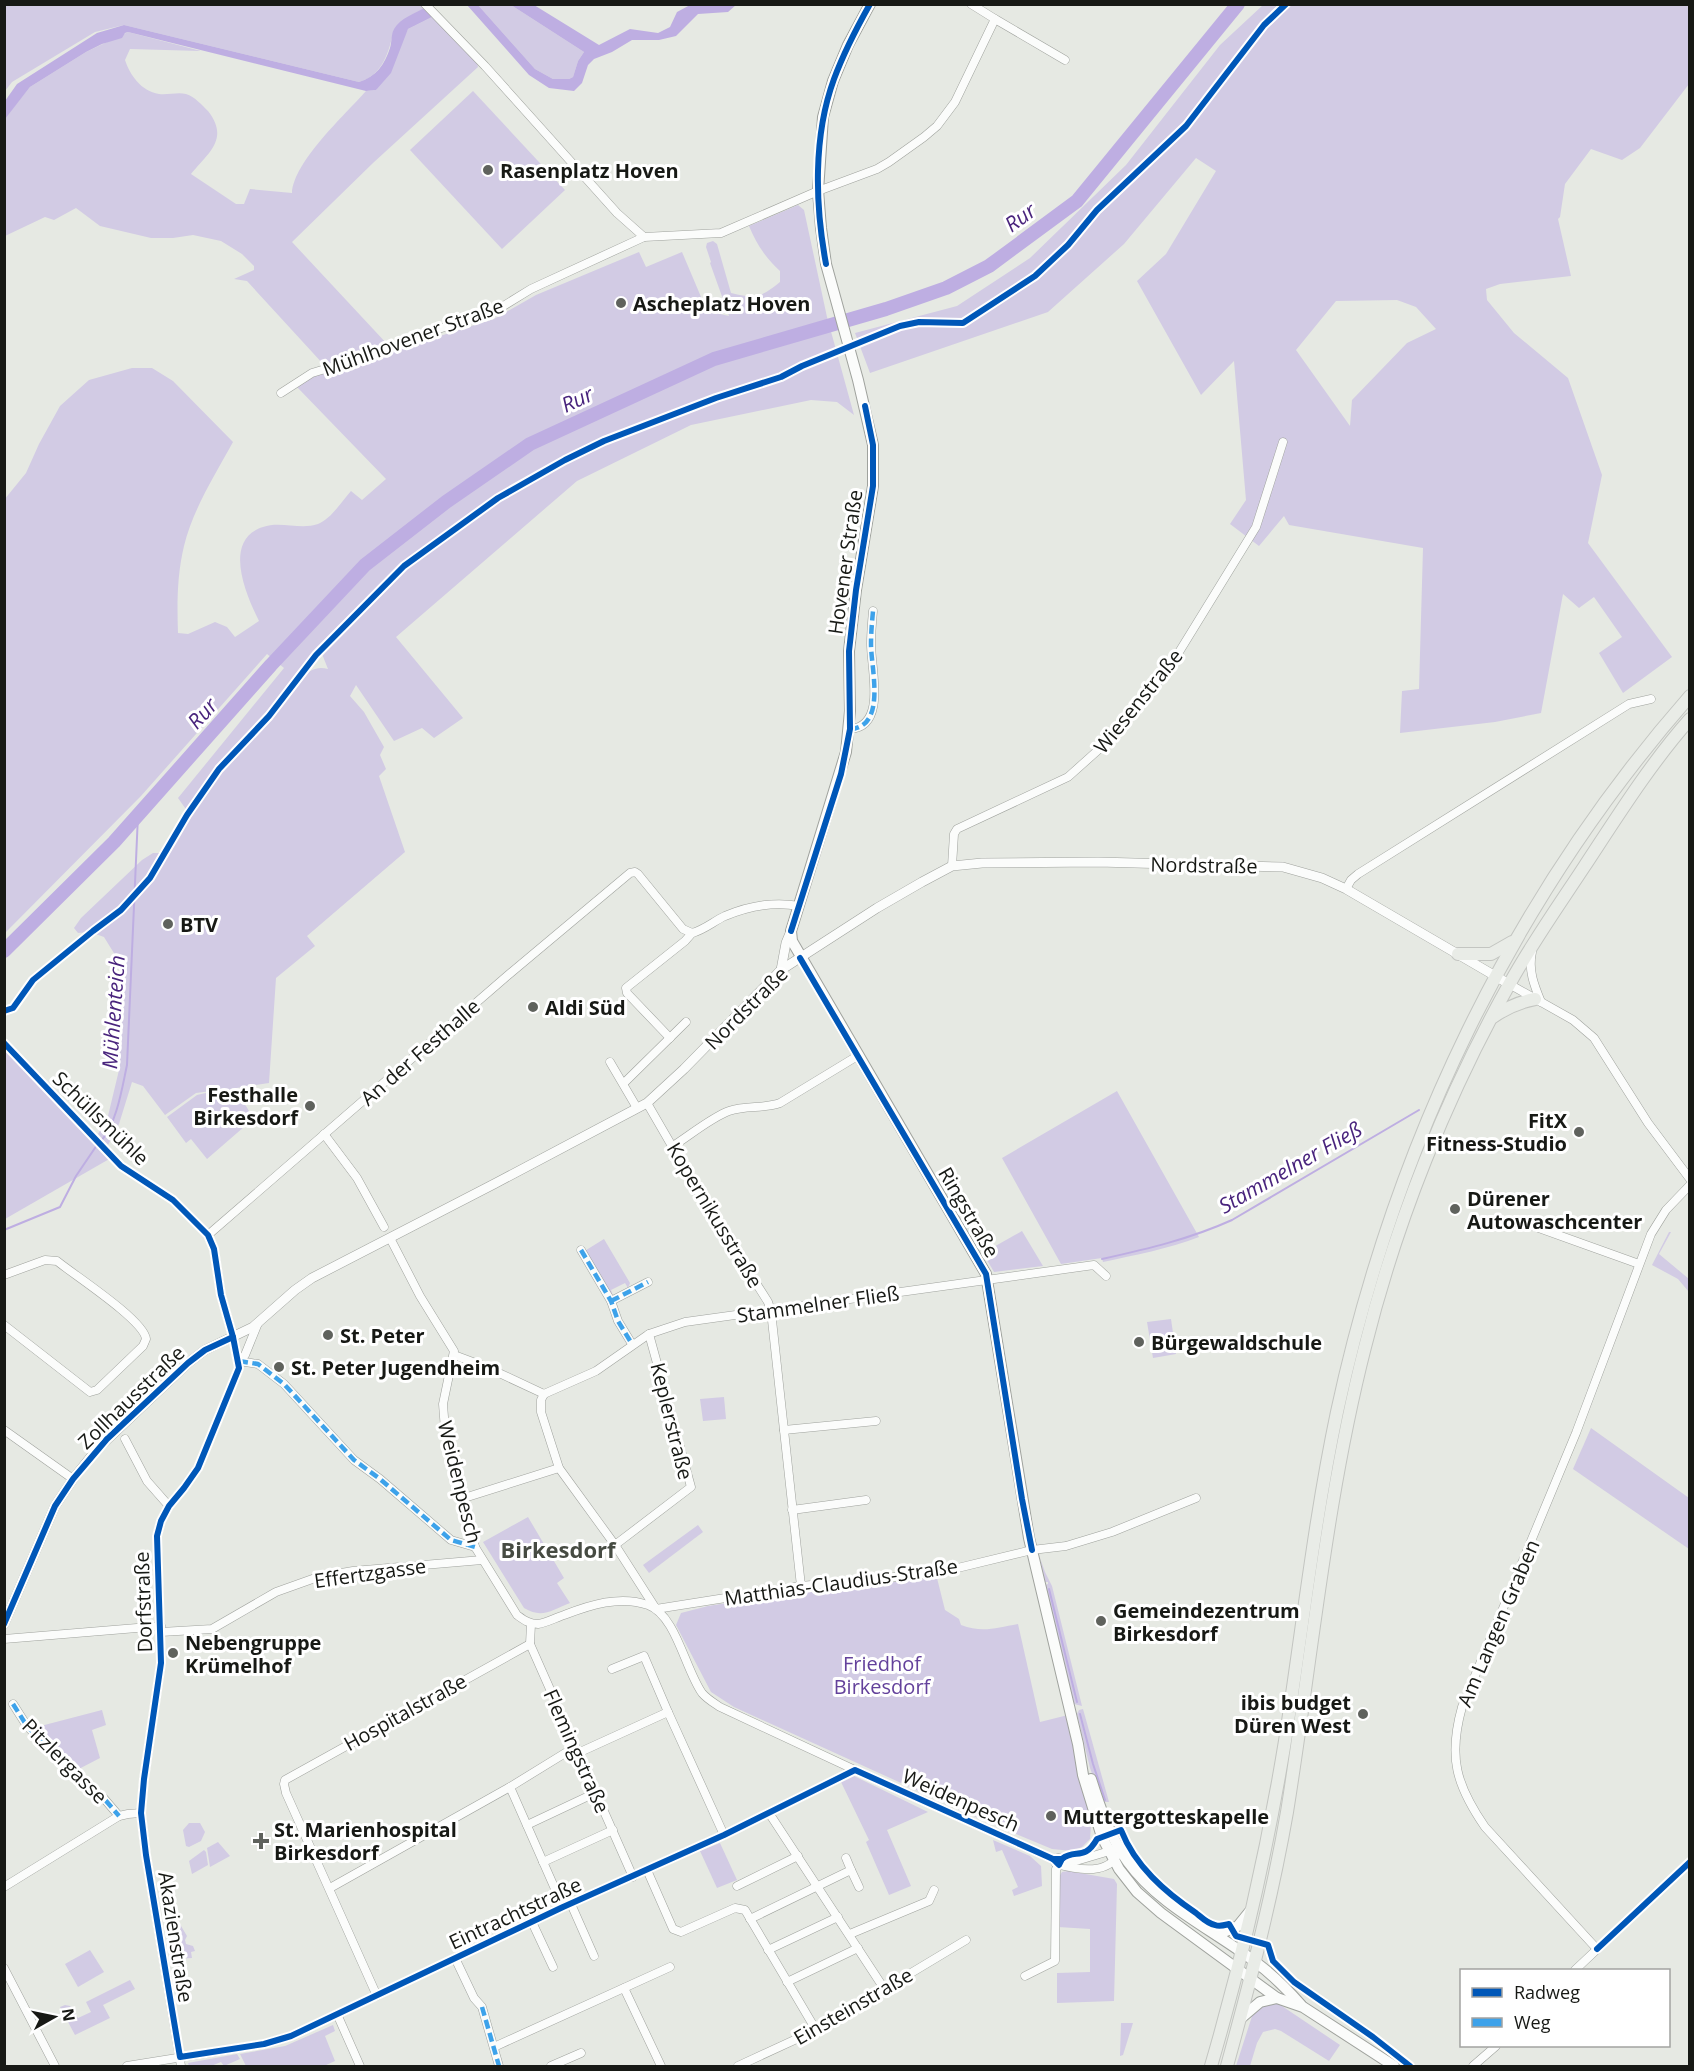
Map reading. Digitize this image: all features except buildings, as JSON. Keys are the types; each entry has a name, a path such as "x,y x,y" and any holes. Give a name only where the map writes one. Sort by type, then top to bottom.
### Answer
{"main road":[{"name":"Hovener Straße","path":"791,931 841,774 850,729 849,651 856,590 873,486 873,446 823,247 818,191 823,117 833,81 848,45 870,4"},
{"path":"1211,2067 1242,1952 1280,1767 1328,1454 1371,1277 1410,1161 1422,1130 1495,975 1514,942 1552,879 1593,820 1689,696"},
{"path":"1227,2067 1255,1961 1286,1814 1339,1468 1365,1345 1406,1209 1419,1174 1509,984 1608,830 1689,719"},
{"path":"791,931 794,947 800,958"},
{"path":"1458,954 1491,954 1514,942"},
{"name":"Ringstraße","path":"800,958 988,1280 1032,1550 1078,1744 1083,1775 1102,1837 1111,1856 1125,1878 1146,1900 1277,1998 1303,2007"},
{"path":"1492,1018 1504,1009 1522,1001 1538,1000"},
{"name":"Ringstraße","path":"1078,1744 1100,1808 1120,1850 1138,1874 1159,1894 1255,1961 1287,1989 1303,2007"},
{"path":"1217,1935 1238,1926 1251,1909"},
{"path":"1240,2019 1260,2002 1277,1998"},
{"path":"1303,2007 1394,2067"}],"street":[{"path":"425,4 485,66 617,213 644,237"},
{"path":"971,4 1065,60"},
{"name":"Mühlhovener Straße","path":"281,393 312,373 358,359 435,330 492,313 531,289 644,237 721,233 818,191 877,169 914,145 937,126 955,102 994,19"},
{"name":"Wiesenstraße","path":"952,866 954,834 957,829 1068,777 1079,769 1106,743 1168,670 1256,528 1282,442"},
{"name":"Hovener Straße","path":"850,729 859,728 866,723 875,699 871,644 873,611"},
{"path":"1346,889 1358,874 1629,704 1651,699"},
{"name":"Nordstraße","path":"233,1337 258,1323 307,1281 647,1103 782,970 921,882 952,866 1098,862 1283,867 1322,878 1346,889 1509,984"},
{"name":"An der Festhalle","path":"207,1235 630,873 635,872 683,929 692,933"},
{"path":"670,1038 627,993 626,988 692,933 726,916 761,905 780,903 799,906"},
{"path":"782,970 786,943 791,931"},
{"path":"1534,942 1530,968 1538,1000"},
{"path":"1509,984 1573,1020 1594,1038 1648,1123 1689,1179"},
{"path":"624,1083 686,1022"},
{"name":"Schüllsmühle","path":"4,1043 104,1149 133,1175 173,1200 207,1235 214,1249 221,1294 233,1337"},
{"path":"672,1146 727,1112 744,1107 768,1107 780,1103 859,1056"},
{"path":"610,1062 637,1108"},
{"name":"Kopernikusstraße","path":"647,1103 768,1302 771,1311 801,1586"},
{"path":"324,1134 357,1178 384,1227"},
{"name":"Am Langen Graben","path":"1597,1949 1485,1827 1472,1808 1459,1776 1455,1754 1455,1732 1462,1707 1576,1433 1639,1264 1666,1210 1689,1185"},
{"path":"1503,1221 1519,1221 1639,1264"},
{"path":"390,1238 420,1296 451,1344 454,1355 486,1368"},
{"path":"581,1250 611,1301 618,1322 632,1344"},
{"path":"4,1275 35,1263 52,1260 124,1312 146,1335 145,1343 98,1390 90,1392 4,1325"},
{"name":"Stammelner Fließ","path":"544,1394 591,1374 649,1334 685,1322 1094,1264 1106,1276"},
{"path":"611,1301 648,1282"},
{"name":"Dorfstraße","path":"141,1814 161,1663 157,1536 161,1521 169,1506 198,1468 234,1382 239,1361 245,1355 258,1323"},
{"name":"Keplerstraße","path":"615,1545 691,1487 649,1334"},
{"path":"233,1337 239,1361 258,1364 267,1371 289,1389 354,1460 380,1479 451,1540 475,1547"},
{"name":"Zollhausstraße","path":"6,1619 55,1506 73,1479 106,1439 188,1363 205,1350 233,1337"},
{"name":"Weidenpesch","path":"454,1355 444,1392 443,1417 461,1499 475,1547 482,1560 518,1615 531,1623"},
{"path":"499,1373 544,1394"},
{"name":"Weidenpesch","path":"544,1394 541,1400 541,1412 559,1468 615,1545 656,1609 669,1624 695,1681 703,1694 711,1701 855,1770 1073,1868 1096,1868 1120,1850"},
{"path":"784,1430 876,1421"},
{"path":"5,1431 73,1479"},
{"path":"125,1439 147,1481 169,1506"},
{"path":"461,1499 559,1468"},
{"name":"Matthias-Claudius-Straße","path":"656,1609 801,1586 937,1573 1032,1550 1080,1543 1196,1498"},
{"path":"792,1510 866,1500"},
{"name":"Effertzgasse","path":"4,1639 161,1629 212,1629 276,1592 318,1577 353,1571 482,1560"},
{"path":"531,1623 546,1622 582,1608 606,1602 630,1601 656,1609"},
{"name":"Flemingstraße","path":"531,1623 530,1644 633,1877"},
{"name":"Hospitalstraße","path":"330,1888 286,1793 284,1784 287,1778 530,1644"},
{"path":"612,1669 644,1656 724,1835"},
{"name":"Pitzlergasse","path":"13,1704 34,1734 82,1783 101,1795 118,1816"},
{"path":"377,1996 330,1888 577,1750 668,1712"},
{"name":"Eintrachtstraße","path":"127,2067 271,2042 291,2036 567,1905 724,1835 855,1770"},
{"name":"Eintrachtstraße","path":"510,1787 543,1862 594,1956"},
{"path":"527,1825 595,1793"},
{"path":"769,1813 885,1990"},
{"path":"4,1887 118,1816 141,1814"},
{"name":"Akazienstraße","path":"141,1814 181,2067"},
{"path":"543,1862 613,1830"},
{"path":"737,1887 798,1856"},
{"name":"Weidenpesch","path":"1058,1861 1111,1856"},
{"path":"846,1858 859,1887"},
{"path":"1025,1976 1055,1961 1055,1885 1058,1861"},
{"path":"1577,1969 1689,1862"},
{"path":"647,1870 673,1929 677,1932 739,1908 745,1910 816,2030"},
{"path":"750,1919 851,1870"},
{"path":"850,1934 929,1901 934,1890"},
{"path":"768,1950 838,1917"},
{"name":"Eintrachtstraße","path":"532,1922 552,1967"},
{"name":"Einsteinstraße","path":"738,2067 816,2030 966,1940"},
{"path":"787,1982 858,1948"},
{"path":"455,1958 474,1998 482,2007 499,2067"},
{"path":"494,2048 669,1967"},
{"path":"4,1968 55,2067"},
{"path":"624,1988 661,2067"},
{"path":"337,2014 360,2067"},
{"path":"1473,2067 1495,2047"},
{"path":"551,2067 581,2053"}],"green space":[{"path":"423,4 426,7 394,29 384,62 374,74 359,82 124,25 95,32 12,82 5,91 4,5"},
{"path":"478,5 511,5 584,52 578,61 573,77 553,79 535,69"},
{"path":"1263,5 1689,5 1689,84 1640,148 1622,160 1591,149 1565,184 1558,219 1571,276 1500,284 1486,289 1487,300 1514,333 1568,378 1602,475 1588,543 1672,657 1623,693 1599,653 1622,637 1594,597 1579,608 1563,594 1541,713 1495,722 1400,733 1402,691 1419,689 1423,548 1289,525 1284,516 1259,546 1230,524 1246,500 1234,361 1201,395 1137,281 1166,254 1216,171 1196,158 1124,244 1048,312 870,373 855,333 957,306 1030,258 1126,165 1220,45","holes":["1397,300 1416,307 1436,329 1407,343 1352,400 1350,426 1296,350 1336,301"]},
{"path":"434,16 477,62 478,67 373,163 292,242 388,345 324,365 247,281 234,279 254,270 254,266 242,254 221,241 193,235 151,238 100,226 76,208 54,220 45,217 5,236 4,119 30,87 86,52 128,32 201,51 130,49 125,60 133,77 147,90 159,94 186,94 208,111 217,130 217,138 210,152 191,174 236,204 244,204 250,189 292,193 301,167 322,139 366,91 376,90 408,29"},
{"name":"Rasenplatz Hoven","path":"473,91 565,190 502,249 410,150"},
{"path":"798,205 804,210 827,317 854,415 837,402 811,400 691,425 577,481 396,637 463,718 434,738 422,728 394,741 356,685 350,696 364,712 384,747 380,755 386,769 379,776 405,852 307,936 315,946 276,978 269,1083 230,1089 247,1107 252,1120 207,1159 191,1139 186,1143 167,1117 197,1095 219,1090 196,1093 165,1115 143,1086 132,1082 119,1124 108,1145 98,1134 108,1116 119,1070 125,971 104,937 90,932 78,933 74,928 81,918 142,860 153,853 168,853 190,815 178,798 284,668 267,654 141,796 5,933 4,500 26,473 60,406 89,380 132,368 152,368 173,381 233,442 205,493 188,532 180,568 178,633 188,634 215,622 227,627 235,637 259,621 248,597 241,569 240,556 243,544 251,534 270,525 311,526 323,522 351,491 362,500 386,479 297,385 306,378 494,319 536,295 639,252 646,267 682,252 707,311 729,316 710,263 707,243 713,241 717,244 731,293 757,296 780,282 780,271 762,250 749,226","holes":["322,654 328,669 314,669 302,677 297,675"]},
{"path":"4,1049 111,1158 5,1219 4,1219"},
{"path":"1117,1091 1199,1237 1103,1262 1102,1258 1061,1264 1002,1158"},
{"path":"1022,1231 1043,1266 994,1272 983,1253"},
{"path":"1671,1232 1659,1254 1689,1279 1689,1292 1678,1279 1652,1265"},
{"path":"604,1239 630,1283 628,1288 625,1283 611,1290 613,1296 611,1297 583,1252"},
{"path":"1171,1319 1176,1354 1153,1358 1147,1322"},
{"path":"724,1397 726,1419 703,1421 700,1399"},
{"path":"1591,1428 1689,1498 1689,1549 1573,1469"},
{"path":"528,1517 564,1578 557,1583 570,1603 542,1613 524,1608 483,1542"},
{"path":"698,1525 703,1532 649,1573 643,1565"},
{"path":"1040,1558 1052,1586 1082,1706 1074,1704 1045,1585 1048,1582 1045,1582"},
{"name":"Friedhof Birkesdorf","path":"937,1578 945,1610 959,1619 961,1625 982,1629 1018,1624 1040,1722 1068,1715 1091,1825 1090,1839 1082,1847 1072,1851 1052,1849 978,1818 734,1707 711,1692 676,1625 681,1613 708,1606 840,1587"},
{"path":"1083,1709 1109,1802 1102,1802 1090,1768 1077,1714"},
{"path":"102,1710 106,1725 92,1730 100,1758 75,1771 33,1728"},
{"path":"854,1776 928,1812 887,1830 911,1886 889,1895 866,1842 869,1840 841,1782"},
{"path":"189,1823 200,1823 205,1832 201,1841 189,1847 186,1846 183,1830"},
{"path":"993,1840 1030,1856 1041,1866 1042,1886 1014,1896 1012,1890 1018,1887 1002,1850 996,1852"},
{"path":"218,1842 230,1856 210,1867 207,1848"},
{"path":"720,1843 737,1880 717,1888 700,1851"},
{"path":"204,1850 208,1865 192,1874 189,1861"},
{"path":"1062,1872 1114,1879 1117,1884 1114,2001 1057,2003 1057,1973 1090,1972 1090,1929 1058,1927 1059,1877"},
{"path":"174,1921 178,1921 187,1936 186,1944 193,1946 195,1951 191,1952 192,1958 175,1959 170,1928 174,1926"},
{"path":"90,1950 104,1972 78,1987 65,1964"},
{"path":"130,1980 135,1989 103,2005 110,2018 75,2035 60,2007 70,2006 78,2018 91,2012 86,2002"},
{"path":"1274,2003 1279,2004 1340,2045 1329,2061 1275,2029 1263,2032 1250,2066 1236,2066 1254,2010"},
{"path":"1121,2023 1133,2023 1123,2055 1120,2056"},
{"path":"333,2025 335,2031 325,2036 335,2061 324,2066 246,2066 240,2054 285,2046"},
{"path":"237,2054 240,2059 224,2066 221,2062 211,2066 189,2066 188,2063"}],"shaded area":[{"path":"467,5 478,5 535,69 553,79 569,79 573,77 578,61 584,52 511,5 534,5 599,45 630,29 658,33 670,27 677,12 690,5 736,5 728,12 698,14 676,36 659,40 632,40 594,59 588,65 582,83 574,91 549,88 529,75"},
{"path":"426,7 434,16 408,29 391,73 376,90 366,91 128,32 122,38 86,52 30,87 5,119 5,101 17,84 97,33 124,25 359,82 370,77 382,64 388,54 393,31 397,25"}],"waterway":[{"name":"Rur","path":"4,951 114,842 271,665 365,565 446,502 530,444 714,359 886,309 946,288 989,266 1077,201 1238,4"},
{"name":"Mühlenteich","path":"101,1141 107,1134 115,1115 127,1065 138,815"},
{"name":"Stammelner Fließ","path":"1102,1259 1184,1238 1232,1220 1419,1110"},
{"name":"Mühlenteich","path":"4,1230 60,1207 76,1176 97,1145"},
{"path":"1049,1589 1077,1702"},
{"path":"1080,1714 1105,1800"},
{"path":"1109,1810 1113,1821"}],"marked path":[{"path":"850,729 862,726 869,718 873,708 874,681 871,644 873,611"},
{"path":"581,1250 611,1301 618,1321 632,1344"},
{"path":"611,1301 648,1282"},
{"path":"239,1361 258,1364 284,1384 354,1460 380,1479 451,1540 475,1547"},
{"path":"13,1704 27,1726 82,1783 101,1795 119,1816"},
{"path":"482,2007 499,2066"}],"cycle path":[{"path":"826,264 818,195 822,124 834,79 850,41 870,4"},
{"path":"4,1011 13,1008 33,980 121,910 150,878 187,815 219,769 269,716 316,655 404,566 498,498 604,441 716,398 781,377 802,366 900,326 919,322 963,323 1035,276 1068,245 1097,210 1186,126 1264,25 1286,4"},
{"path":"791,931 841,774 850,729 849,651 856,590 873,486 873,445 865,406"},
{"path":"800,958 986,1274 1032,1550"},
{"path":"4,1043 121,1166 173,1200 208,1235 214,1249 221,1295 239,1368 198,1468 169,1506 161,1521 157,1536 161,1663 141,1813 180,2057 264,2044 291,2036 563,1907 724,1835 855,1770 1053,1859 1059,1865 1062,1859"},
{"path":"4,1624 55,1506 73,1479 107,1439 188,1363 205,1350 233,1337"},
{"path":"1053,1859 1084,1853 1097,1839 1121,1830 1143,1867 1173,1896 1210,1923 1219,1926 1229,1924 1236,1936 1268,1945 1273,1961 1294,1982 1410,2066"},
{"path":"1597,1949 1690,1862"}],"place":[{"name":"Rasenplatz Hoven","path":"488,170"},
{"name":"Ascheplatz Hoven","path":"621,303"},
{"name":"BTV","path":"168,924"},
{"name":"Aldi Süd","path":"533,1007"},
{"name":"Festhalle Birkesdorf","path":"310,1106"},
{"name":"FitX Fitness-Studio","path":"1579,1132"},
{"name":"Dürener Autowaschcenter","path":"1455,1209"},
{"name":"St. Peter","path":"328,1335"},
{"name":"Bürgewaldschule","path":"1139,1342"},
{"name":"St. Peter Jugendheim","path":"279,1367"},
{"name":"Gemeindezentrum Birkesdorf","path":"1101,1621"},
{"name":"Nebengruppe Krümelhof","path":"173,1653"},
{"name":"ibis budget Düren West","path":"1363,1714"},
{"name":"Muttergotteskapelle","path":"1051,1816"},
{"name":"St. Marienhospital Birkesdorf","path":"261,1841"}],"district":[{"name":"Birkesdorf","path":"558,1549"}]}
